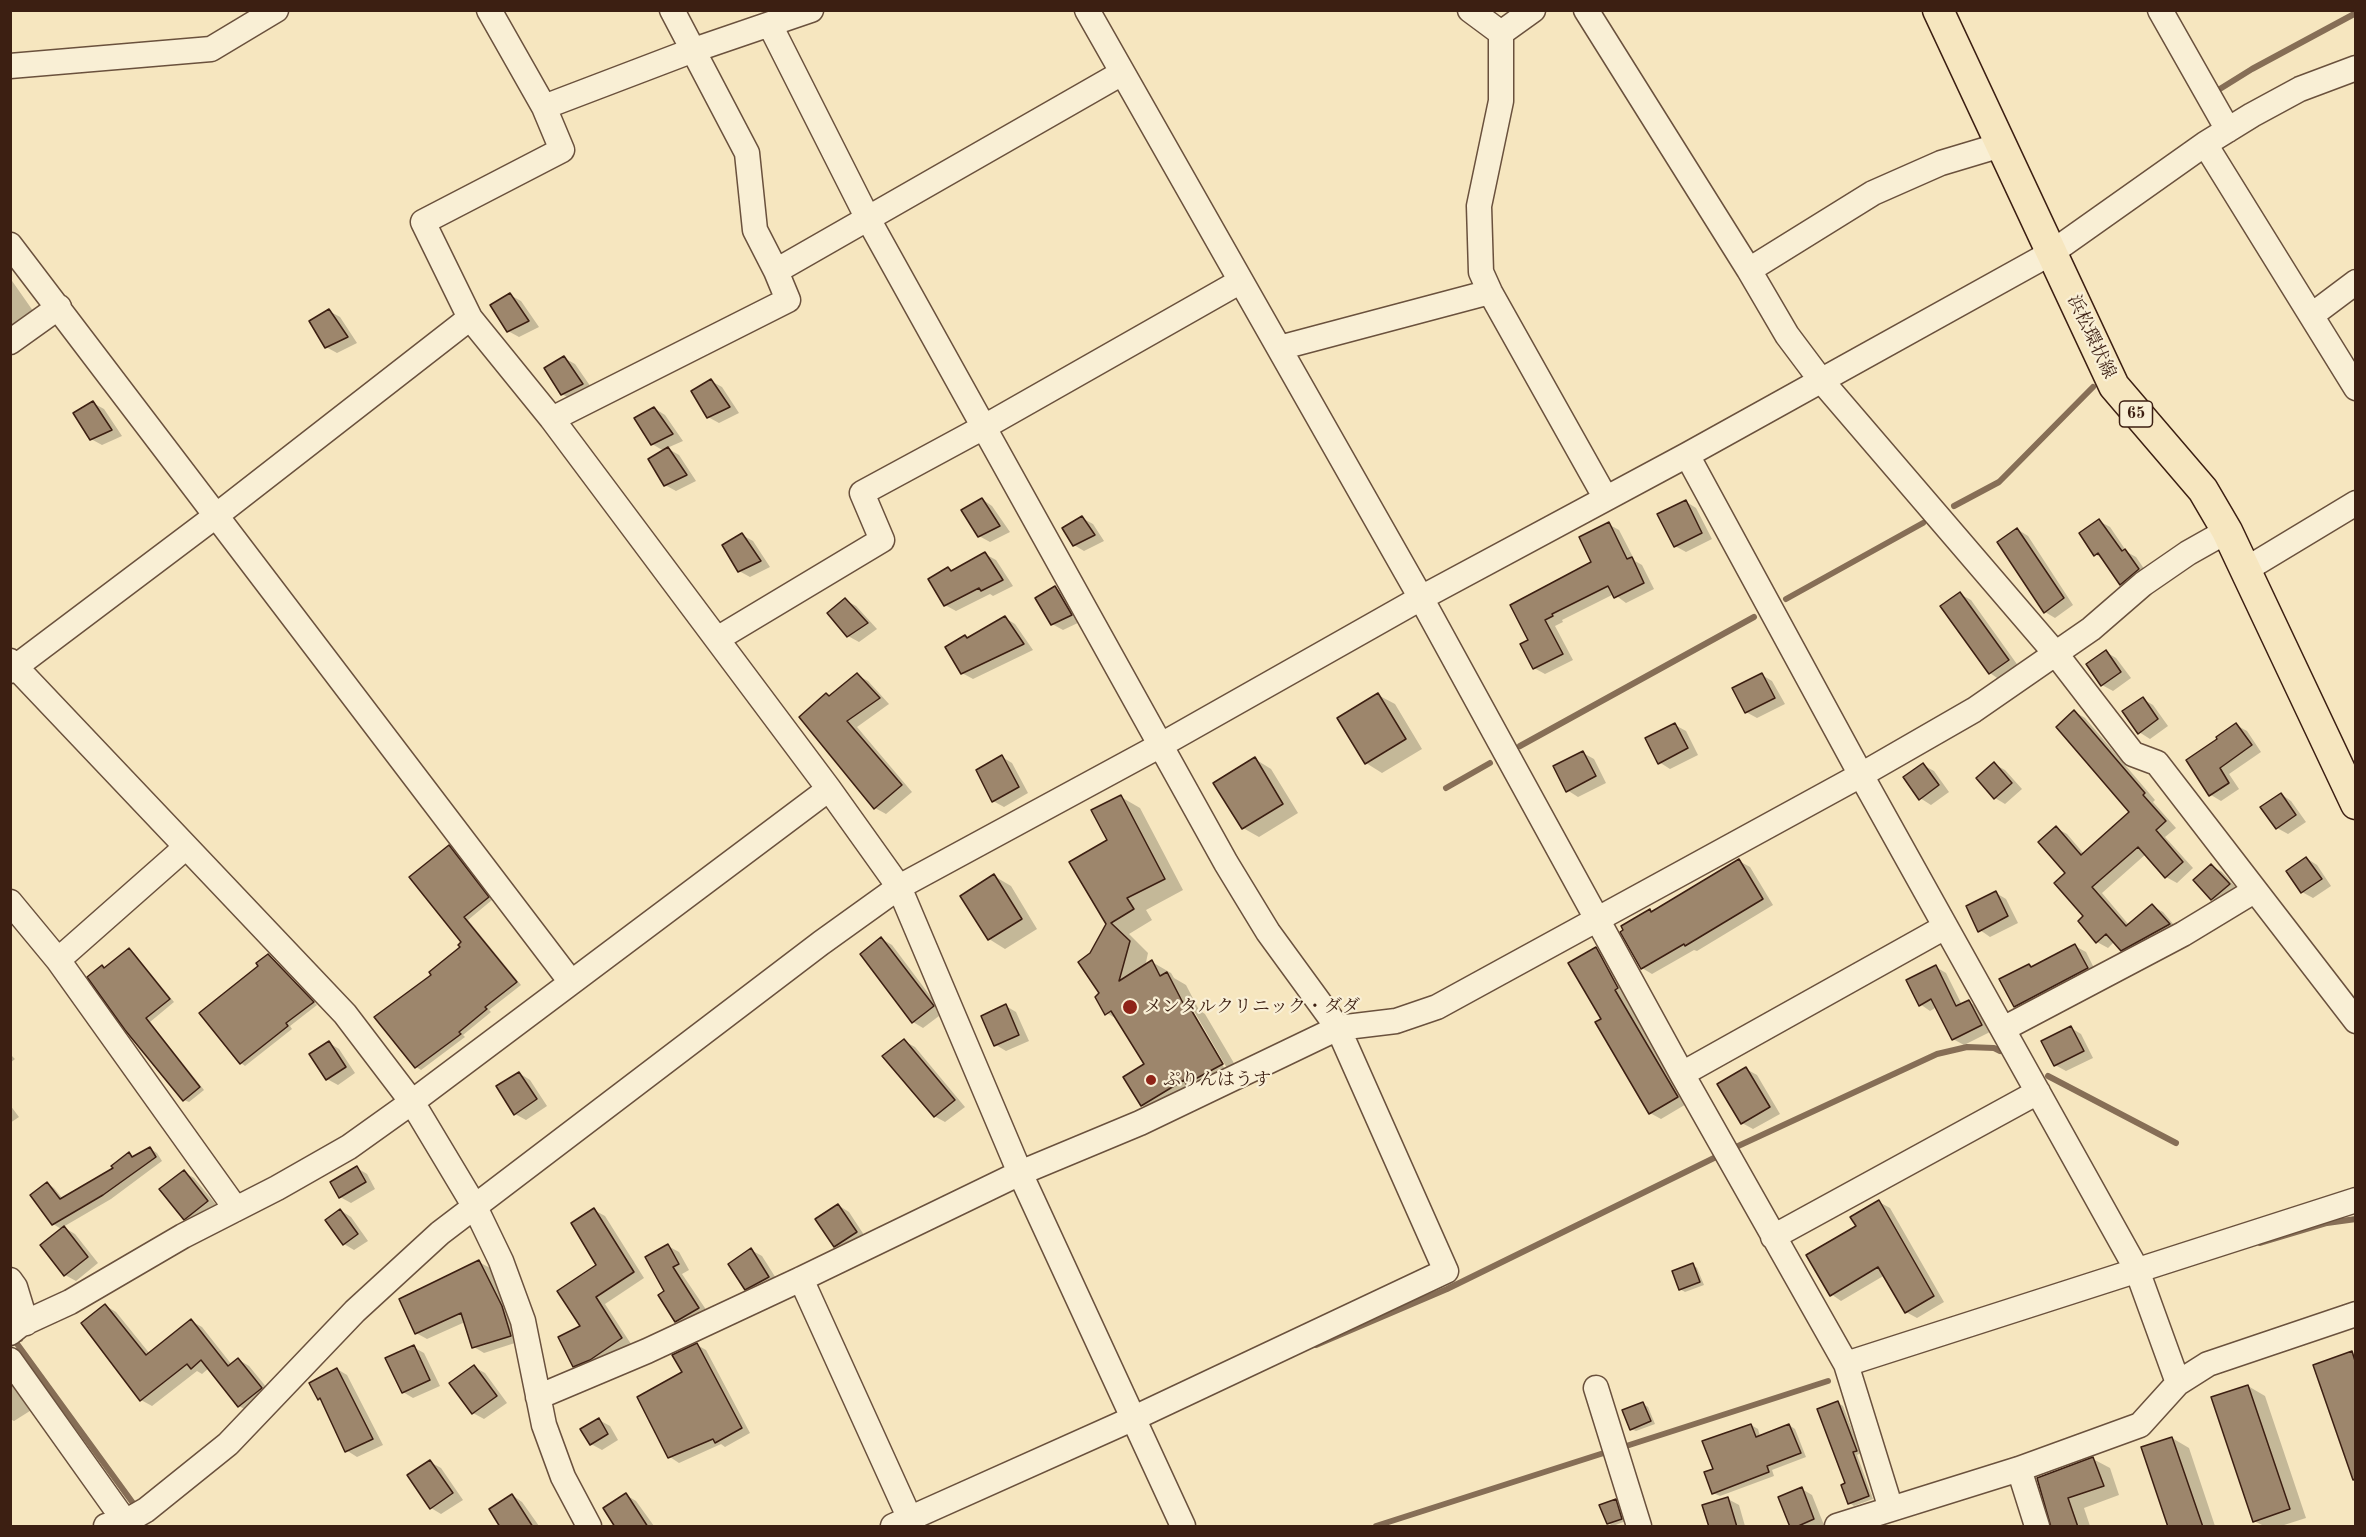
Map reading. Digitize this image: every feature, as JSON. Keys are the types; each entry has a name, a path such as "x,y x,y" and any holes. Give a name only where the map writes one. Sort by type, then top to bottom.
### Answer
{"main road":[{"name":"浜松環状線","path":"1938,10 2120,395 2202,490 2227,531 2355,804"}],"street":[{"path":"10,66 211,48 276,10"},
{"path":"489,10 544,107 562,150 423,222 470,318 552,419 829,789 899,887 1020,1173 1183,1527"},
{"path":"552,419 788,300 755,230 747,153 691,51 672,10"},
{"path":"544,107 691,51 811,10"},
{"path":"1088,10 1420,598 1682,1074 1846,1364 1891,1509"},
{"path":"1470,10 1501,33"},
{"path":"1501,33 1533,10"},
{"path":"1586,10 1749,270 1787,335 1820,379 2056,654 2133,754 2157,762 2355,1021"},
{"path":"2160,10 2228,130"},
{"path":"770,25 867,218 1226,863 1268,932 1338,1028 1446,1271 1132,1419 902,1523 801,1279"},
{"path":"1501,33 1501,101 1479,206 1481,272 1605,497"},
{"path":"10,1360 127,1519 228,1444 377,1290 440,1233 821,943 899,887 1161,745 1420,598 1687,455 1820,379 2051,253 2228,130 2300,89 2355,68"},
{"path":"776,271 1122,73"},
{"path":"2205,144 2355,388"},
{"path":"1749,270 1873,193 1941,163 2001,145"},
{"path":"10,245 571,982"},
{"path":"717,639 882,540 862,493 984,427 1241,281"},
{"path":"2312,315 2355,282"},
{"path":"1279,348 1490,292"},
{"path":"10,342 59,307"},
{"path":"470,318 217,515 12,666 345,1014 412,1102 475,1207 501,1261 523,1321 544,1425 563,1477 589,1527"},
{"path":"1687,455 1861,775 2137,1270 2178,1383"},
{"path":"2246,570 2355,503"},
{"path":"538,1397 647,1351 1020,1173 1140,1123 1338,1028 1396,1021 1437,1007 1861,775 1974,710 2091,629 2143,584 2188,553 2227,531"},
{"path":"10,1280 15,1287 19,1327 70,1302 183,1236 349,1147 829,789"},
{"path":"58,960 186,847"},
{"path":"2003,1029 2183,934 2254,891"},
{"path":"10,902 58,960 236,1209"},
{"path":"1682,1074 1945,927"},
{"path":"1773,1237 2038,1092"},
{"path":"1846,1364 2355,1200"},
{"path":"1837,1527 2019,1469 2140,1425 2178,1383 2208,1364 2355,1314"},
{"path":"1596,1388 1639,1527"},
{"path":"2019,1469 2037,1527"}],"building":[{"path":"510,293 529,321 507,332 490,305"},
{"path":"329,309 348,337 325,348 309,321"},
{"path":"564,356 583,384 561,395 544,368"},
{"path":"711,379 730,407 707,418 691,391"},
{"path":"93,401 112,430 90,440 73,413"},
{"path":"654,407 673,434 651,445 634,418"},
{"path":"668,447 687,475 664,486 648,459"},
{"path":"982,498 1000,526 978,537 961,510"},
{"path":"1686,500 1702,533 1674,547 1657,514"},
{"path":"1082,516 1095,535 1073,546 1062,528"},
{"path":"2099,519 2122,551 2125,549 2139,569 2120,585 2098,553 2094,556 2079,533"},
{"path":"1609,522 1627,559 1632,557 1644,583 1614,598 1608,586 1552,614 1553,616 1545,620 1563,654 1533,669 1520,644 1528,640 1510,605 1591,562 1579,537"},
{"path":"2017,528 2064,598 2044,613 1997,542"},
{"path":"742,533 761,561 738,572 722,545"},
{"path":"985,552 1003,580 981,591 979,588 944,606 928,579 948,567 951,571"},
{"path":"1055,586 1072,615 1051,625 1035,598"},
{"path":"1960,592 2009,660 1989,674 1940,606"},
{"path":"845,598 868,623 847,637 827,613"},
{"path":"1005,616 1024,644 961,674 945,647 965,635 967,638"},
{"path":"2106,650 2121,672 2101,686 2086,664"},
{"path":"857,673 880,698 847,721 902,785 874,809 799,717 826,693 829,696"},
{"path":"1762,673 1775,698 1745,713 1732,688"},
{"path":"1378,693 1406,739 1365,764 1337,718"},
{"path":"2143,697 2158,719 2138,734 2122,711"},
{"path":"2074,710 2166,821 2156,830 2183,862 2165,878 2138,847 2092,887 2126,926 2152,904 2170,924 2121,951 2106,934 2096,943 2078,921 2083,916 2054,883 2065,873 2038,842 2056,826 2081,855 2129,812 2056,727"},
{"path":"1675,723 1688,748 1658,764 1645,738"},
{"path":"2236,723 2252,745 2220,768 2229,783 2209,796 2186,760"},
{"path":"1583,751 1596,776 1566,792 1553,766"},
{"path":"1002,755 1019,787 992,802 976,770"},
{"path":"1255,757 1283,804 1242,829 1213,783"},
{"path":"1994,762 2012,783 1994,799 1976,778"},
{"path":"1923,763 1939,785 1919,800 1903,777"},
{"path":"2281,793 2296,815 2276,829 2260,807"},
{"path":"1121,795 1165,879 1127,898 1134,909 1111,923 1130,941 1119,981 1152,960 1160,976 1167,972 1183,1003 1186,1001 1223,1064 1186,1084 1184,1080 1141,1106 1123,1077 1144,1064 1111,1011 1105,1015 1095,997 1099,993 1078,962 1090,953 1106,924 1069,862 1107,840 1091,810"},
{"path":"449,845 489,897 464,917 517,982 485,1007 487,1009 459,1032 461,1034 415,1068 374,1017 431,975 429,972 460,947 458,945 461,942 409,877"},
{"path":"2306,857 2322,879 2301,893 2286,871"},
{"path":"1739,859 1763,899 1685,946 1684,944 1641,969 1620,932 1623,930 1621,926 1650,909 1651,912"},
{"path":"2211,864 2230,884 2211,900 2193,880"},
{"path":"994,874 1022,919 988,940 960,896"},
{"path":"1996,891 2008,916 1978,932 1966,906"},
{"path":"881,937 934,1006 912,1023 860,954"},
{"path":"2075,944 2088,968 2014,1007 1999,979 2029,964 2031,967"},
{"path":"1596,947 1618,988 1615,990 1678,1097 1649,1114 1595,1022 1601,1019 1568,963"},
{"path":"129,948 170,999 146,1018 200,1087 183,1101 125,1030 87,977 102,965 104,968"},
{"path":"268,954 314,1002 286,1023 288,1026 240,1064 199,1013 258,966 256,963"},
{"path":"1936,965 1956,1006 1969,1000 1982,1025 1952,1040 1931,999 1919,1006 1906,980"},
{"path":"1006,1004 1019,1035 994,1046 981,1016"},
{"path":"2071,1026 2084,1051 2054,1066 2041,1041"},
{"path":"904,1039 955,1100 934,1117 882,1056"},
{"path":"329,1041 346,1067 326,1080 309,1054"},
{"path":"1746,1067 1770,1107 1741,1124 1717,1084"},
{"path":"519,1072 537,1099 514,1115 496,1086"},
{"path":"150,1147 156,1157 103,1195 52,1225 30,1195 47,1182 60,1199 113,1168 111,1166 129,1152 132,1157"},
{"path":"357,1166 366,1182 339,1198 330,1182"},
{"path":"184,1170 208,1201 184,1220 159,1189"},
{"path":"1879,1200 1934,1296 1905,1313 1878,1267 1830,1296 1806,1255 1856,1226 1850,1217"},
{"path":"838,1204 857,1232 834,1247 815,1219"},
{"path":"594,1208 634,1272 596,1297 622,1338 590,1360 573,1367 558,1337 580,1326 557,1291 596,1265 571,1223"},
{"path":"340,1209 358,1234 343,1245 325,1220"},
{"path":"64,1226 88,1257 64,1276 40,1245"},
{"path":"668,1244 679,1264 673,1267 699,1308 675,1322 658,1295 664,1291 645,1257"},
{"path":"751,1248 769,1277 745,1290 728,1264"},
{"path":"479,1260 502,1306 511,1336 472,1348 461,1313 415,1334 399,1299"},
{"path":"1693,1263 1700,1282 1679,1290 1672,1271"},
{"path":"105,1304 146,1355 191,1319 228,1366 238,1358 262,1388 238,1407 201,1360 191,1369 187,1364 140,1401 81,1323"},
{"path":"697,1343 742,1428 715,1443 713,1439 668,1458 637,1397 682,1372 672,1355"},
{"path":"414,1345 430,1380 402,1393 385,1358"},
{"path":"2352,1351 2355,1361 2355,1479 2353,1480 2313,1365"},
{"path":"474,1365 497,1396 472,1414 449,1383"},
{"path":"337,1368 373,1439 345,1452 320,1398 318,1400 309,1383"},
{"path":"2248,1385 2290,1509 2253,1522 2211,1397"},
{"path":"1838,1401 1857,1451 1853,1452 1869,1496 1848,1504 1841,1485 1845,1483 1817,1409"},
{"path":"1643,1402 1651,1421 1630,1430 1622,1410"},
{"path":"599,1418 608,1434 590,1445 580,1429"},
{"path":"1751,1424 1756,1437 1789,1424 1801,1453 1767,1466 1769,1472 1712,1494 1704,1472 1713,1469 1702,1441"},
{"path":"2172,1437 2203,1527 2168,1527 2141,1447"},
{"path":"2093,1457 2104,1486 2068,1498 2078,1527 2051,1527 2037,1478"},
{"path":"430,1460 453,1493 430,1509 407,1475"},
{"path":"1802,1487 1814,1519 1796,1527 1790,1527 1778,1497"},
{"path":"626,1493 648,1527 615,1527 603,1508"},
{"path":"512,1494 533,1527 500,1527 489,1509"},
{"path":"1728,1497 1737,1527 1709,1527 1702,1505"},
{"path":"1616,1499 1622,1519 1607,1524 1599,1505"}],"waterway":[{"path":"2215,92 2252,69 2356,13"},
{"path":"1954,506 1999,482 2093,387"},
{"path":"1786,599 1923,523"},
{"path":"1520,746 1754,617"},
{"path":"1446,788 1490,763"},
{"path":"1736,1147 1937,1054 1967,1047 1994,1048 2000,1051"},
{"path":"2048,1076 2176,1143"},
{"path":"1316,1345 1447,1289 1714,1158"},
{"path":"2260,1243 2327,1223 2356,1219"},
{"path":"20,1339 15,1341 138,1510"},
{"path":"1620,1448 1828,1381"},
{"path":"1376,1526 1610,1451"}],"place":[{"name":"メンタルクリニック・ダダ","path":"1130,1007"},
{"name":"ぷりんはうす","path":"1151,1080"}]}
